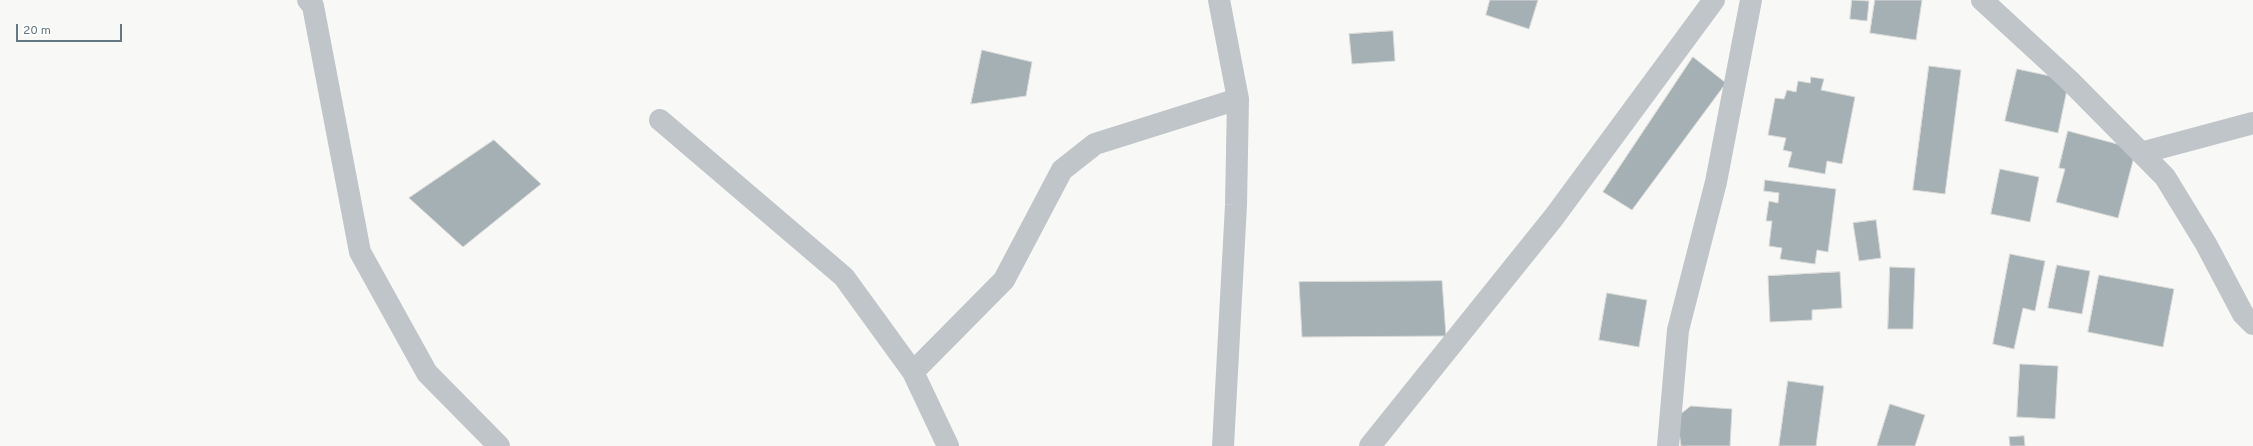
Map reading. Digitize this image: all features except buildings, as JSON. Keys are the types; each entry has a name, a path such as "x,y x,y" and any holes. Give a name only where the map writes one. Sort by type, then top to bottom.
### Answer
{"street":[{"path":"308,0 313,6 360,252 427,373 499,446"},
{"path":"1219,0 1238,99 1236,205 1223,446"},
{"path":"1370,446 1554,217 1714,0"},
{"path":"1668,446 1678,330 1716,182 1751,0"},
{"path":"1982,0 2069,80 2166,177 2206,244 2243,314 2253,324"},
{"path":"913,372 1004,280 1062,170 1095,144 1238,99"},
{"path":"660,120 844,277 913,372 948,446"},
{"path":"2141,153 2253,123"}]}
